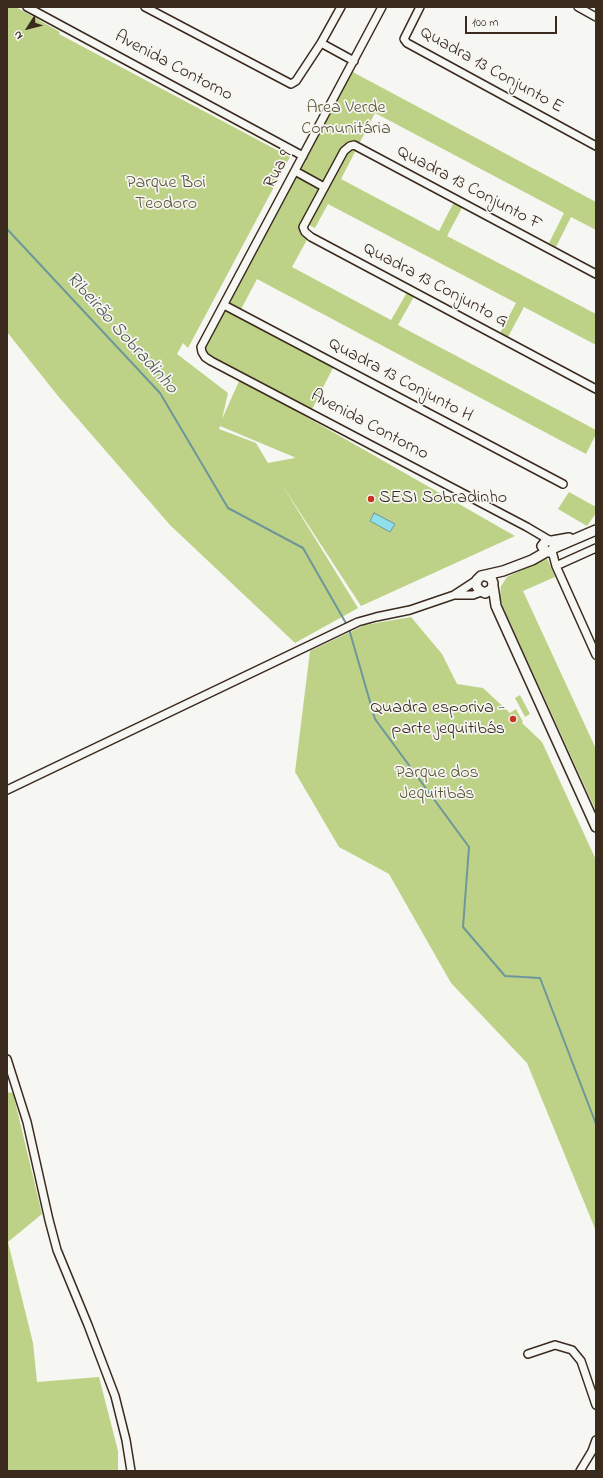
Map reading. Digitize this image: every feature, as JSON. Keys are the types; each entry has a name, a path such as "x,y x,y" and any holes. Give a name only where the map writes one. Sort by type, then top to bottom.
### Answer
{"main road":[{"path":"496,606 481,592 476,585 475,581 481,576 503,571 518,565 548,546 596,530"},
{"path":"481,592 487,592 503,571"},
{"path":"486,576 491,578 496,606 596,826"}],"street":[{"name":"Avenida Contorno","path":"27,7 303,156"},
{"path":"145,7 289,84 296,81 321,43 341,7"},
{"name":"Rua 9","path":"201,347 382,7"},
{"name":"Quadra 13 Conjunto E","path":"420,7 404,41 596,146"},
{"path":"578,7 596,17"},
{"path":"321,43 354,61"},
{"name":"Quadra 13 Conjunto F","path":"324,187 344,151 350,146 356,145 596,274"},
{"path":"295,171 324,187"},
{"name":"Quadra 13 Conjunto G","path":"324,187 303,227 308,234 596,388"},
{"name":"Quadra 13 Conjunto H","path":"224,305 563,484"},
{"name":"Avenida Contorno","path":"201,347 205,357 211,361 527,527 548,546"},
{"path":"548,546 596,655"},
{"path":"556,566 596,548"},
{"path":"7,790 342,631 358,622 410,610 454,595 475,581"},
{"path":"454,595 473,595 481,592"},
{"path":"7,1059 28,1122 57,1250 115,1396 126,1440 131,1471"},
{"path":"528,1354 555,1345 572,1350 582,1361 596,1405"},
{"path":"580,1471 592,1451 596,1440"}],"green space":[{"name":"Parque Boi Teodoro","path":"7,7 16,7 60,32 59,34 290,157 188,348 183,343 177,354 228,393 222,419 240,379 515,536 361,606 282,485 358,608 295,643 170,525 58,396 7,332","holes":["220,426 295,458 268,463 256,443 219,429"]},
{"name":"Area Verde Comunitária","path":"349,70 596,202 596,230 571,217 556,247 549,243 564,213 375,113 341,179 439,231 454,202 463,206 447,236 596,314 596,345 524,307 508,337 500,333 516,303 328,204 315,228 305,223 309,236 292,267 391,320 409,289 416,293 398,325 596,430 596,434 586,454 257,279 239,313 335,364 310,413 202,352"},
{"path":"569,492 596,507 596,513 587,526 558,509"},
{"path":"547,558 555,577 523,591 596,749 596,811 503,607 500,597 501,586 507,577"},
{"name":"Parque dos Jequitibás","path":"411,617 442,654 457,684 483,688 510,713 516,709 523,722 522,723 542,742 596,860 596,1231 527,1063 451,983 389,874 339,847 295,772 310,651 365,625"},
{"path":"520,695 530,714 525,717 515,698"},
{"path":"7,1092 13,1093 42,1214 8,1242 33,1343 37,1382 99,1377 118,1451 118,1471 7,1471"}],"water":[{"path":"374,513 395,524 390,532 370,521"}],"waterway":[{"name":"Ribeirão Sobradinho","path":"7,229 160,393 228,508 303,548 347,625"},
{"name":"Ribeirão Sobradinho","path":"349,629 375,719 469,847 463,927 505,976 540,978 596,1124"}],"place":[{"name":"SESI Sobradinho","path":"371,499"},
{"name":"Quadra esporiva - parte jequitibás","path":"513,719"}]}
